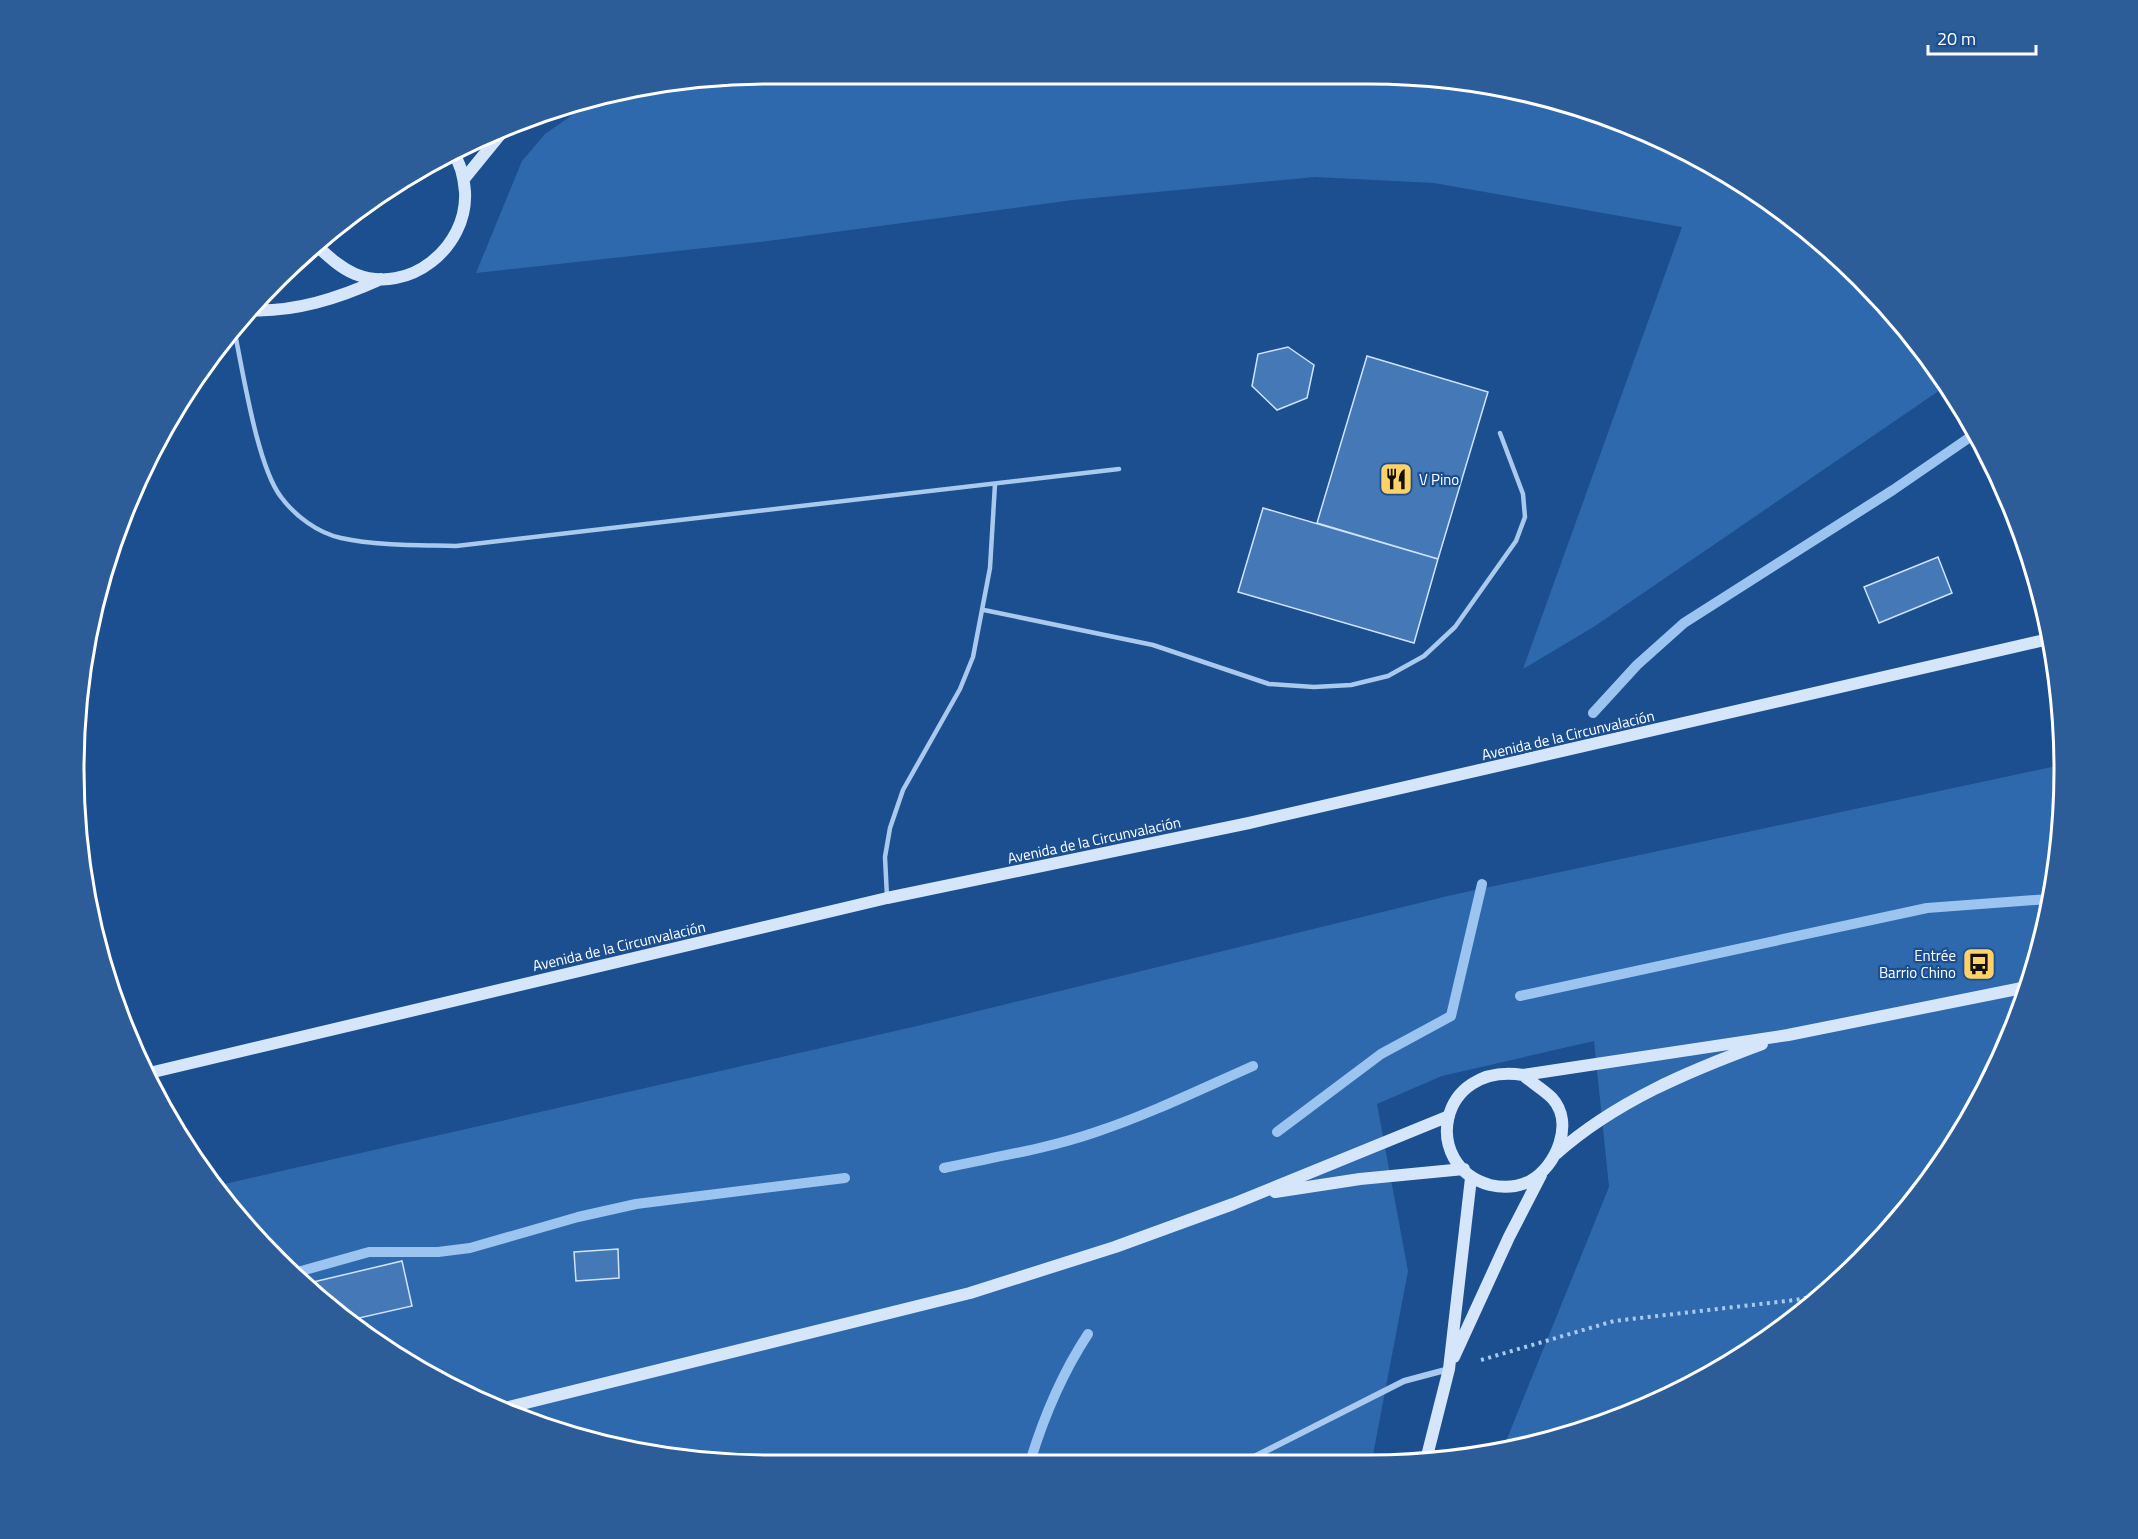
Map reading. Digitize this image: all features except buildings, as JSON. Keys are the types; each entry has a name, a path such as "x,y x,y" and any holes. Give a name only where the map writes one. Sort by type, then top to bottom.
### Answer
{"street":[{"path":"464,178 494,142"},
{"path":"263,309 307,305 332,299 381,279 405,276 428,266 447,249 462,220 465,204 464,178 456,160"},
{"path":"322,250 336,264 357,275 381,279"},
{"name":"Avenida de la Circunvalación","path":"154,1072 887,898 1250,823 2042,641"},
{"path":"1542,1173 1529,1182 1497,1187 1468,1173 1457,1162 1450,1148 1447,1132 1449,1116 1456,1099 1469,1084 1486,1076 1504,1072 1523,1075 1788,1035 2018,989"},
{"path":"1449,1369 1504,1246 1542,1173 1556,1154 1597,1123 1644,1093 1685,1074 1788,1035"},
{"path":"1523,1075 1553,1099 1561,1126 1556,1154"},
{"path":"514,1406 970,1293 1115,1246 1233,1204 1449,1116"},
{"path":"1253,1195 1360,1179 1468,1173"},
{"path":"1428,1452 1449,1369 1468,1173"},
{"path":"1258,1455 1404,1381 1449,1369"}],"lane":[{"path":"236,339 265,465 281,497 307,523 340,538 456,546 1119,470"},
{"path":"984,610 1153,645 1269,684 1314,687 1351,686 1388,676 1424,656 1455,627 1516,541 1525,518 1523,494 1500,433"},
{"path":"887,898 885,857 900,799 960,689 973,657 984,610 990,568 995,484"}],"path":[{"path":"1449,1369 1614,1321 1804,1298"}],"shaded area":[{"path":"1368,84 1413,85 1502,97 1589,120 1631,136 1711,176 1749,200 1786,226 1853,285 1912,352 1939,391 1595,626 1523,669 1682,227 1434,183 1315,177 1073,200 768,241 476,273 522,161 545,134 577,111 592,107 636,97 725,85"},
{"path":"2054,767 2053,814 2041,903 2018,990 1983,1073 1962,1112 1912,1187 1884,1221 1820,1285 1749,1339 1711,1363 1631,1403 1546,1432 1506,1441 1609,1187 1594,1041 1442,1076 1377,1104 1408,1271 1373,1455 725,1454 636,1442 592,1432 507,1403 427,1363 389,1339 318,1285 254,1221 224,1184 917,1026 1452,895"}],"waterway":[{"path":"1593,713 1637,665 1684,623 1893,490 1968,438"},
{"path":"1277,1132 1381,1054 1451,1016 1482,884"},
{"path":"1520,996 1927,908 2042,900"},
{"path":"944,1168 1040,1148 1096,1132 1156,1109 1253,1066"},
{"path":"303,1271 369,1252 438,1252 470,1248 578,1217 636,1204 845,1178"},
{"path":"1032,1455 1054,1396 1088,1334"}],"place":[{"name":"V Pino","path":"1396,479"},
{"name":"Entrée Barrio Chino","path":"1979,964"}]}
